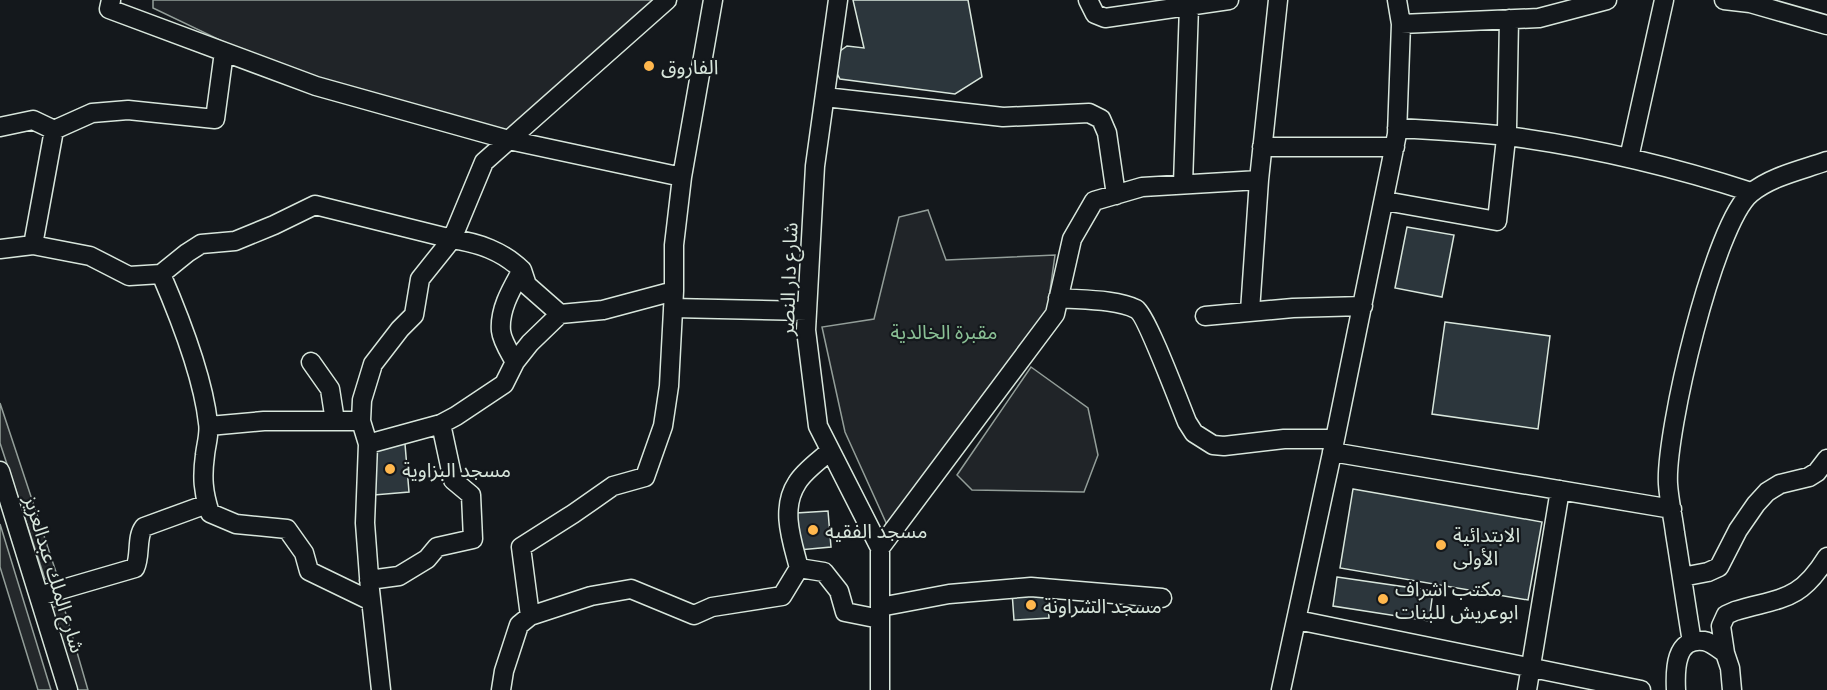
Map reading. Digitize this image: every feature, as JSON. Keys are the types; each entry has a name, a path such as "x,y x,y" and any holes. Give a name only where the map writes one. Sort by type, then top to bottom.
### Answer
{"street":[{"path":"111,0 109,9 316,86 509,140 682,177"},
{"path":"381,690 365,523 368,444 361,421 362,400 373,364 400,328 414,315 420,279 452,239 484,162 667,0"},
{"path":"530,616 521,547 613,486 645,477 663,426 669,386 674,299 674,245 682,177 713,0"},
{"name":"شارع دار النصر","path":"838,0 815,166 806,330 818,426 880,548 880,690"},
{"path":"1088,0 1095,14 1105,18 1229,0"},
{"path":"1250,311 1259,180 1278,0"},
{"path":"1281,690 1395,147 1401,24 1397,0"},
{"path":"1401,24 1539,18 1606,0"},
{"path":"1629,158 1664,0"},
{"path":"1724,0 1750,3 1827,25"},
{"path":"1184,184 1189,6"},
{"path":"1385,201 1497,221 1506,136 1509,19"},
{"path":"0,127 33,120 54,130 92,113 119,110 215,119 224,52"},
{"path":"825,97 1003,117 1089,113 1101,119 1107,133 1116,195"},
{"path":"1397,128 1506,136 1607,152 1691,172 1751,192"},
{"path":"33,245 54,130"},
{"path":"1262,147 1395,147"},
{"path":"1692,642 1668,483 1672,435 1685,368 1704,292 1739,206 1751,192 1776,178 1827,161"},
{"path":"880,548 1055,314 1072,239 1094,201 1143,187 1259,180"},
{"path":"0,249 33,245 90,256 129,276 161,274 201,244 235,241 315,205 452,239 476,242 509,257 522,270 527,285 561,314"},
{"path":"515,362 501,333 502,314 510,291 522,270"},
{"path":"161,274 176,307 203,391 209,426 203,467 203,493 210,513 236,524 287,529 304,553 309,571 371,600"},
{"path":"1058,298 1127,305 1139,310 1149,327 1187,422 1194,433 1213,445 1224,446 1284,439 1334,446 1560,490 1672,509"},
{"path":"368,444 441,424 504,384 515,362 561,314 674,299 807,311"},
{"path":"1205,316 1250,311 1363,306"},
{"path":"311,362 330,389 335,421"},
{"path":"209,426 264,421 361,421"},
{"path":"369,580 399,576 427,559 437,547 473,539 471,495 453,480 441,424"},
{"path":"501,690 504,671 519,625 530,616 591,596 631,589 694,615 712,607 783,596 799,568 788,526 789,501 797,482 830,451"},
{"path":"1682,577 1708,572 1719,567 1738,530 1761,498 1780,484 1809,477 1817,472 1827,459"},
{"name":"شارع الملك عبدالعزيز","path":"0,471 68,690"},
{"path":"1527,690 1560,490"},
{"path":"39,596 135,568 138,562 141,531 144,527 207,504"},
{"path":"1732,690 1721,626 1726,615 1797,593 1809,583 1827,557"},
{"path":"799,568 824,572 839,591 845,612 880,613 949,594 1031,587 1162,598"},
{"path":"1297,620 1641,690"},
{"path":"1676,690 1676,662 1681,648 1692,642 1705,641 1725,653"}],"green space":[{"path":"153,0 667,0 509,140 316,86 153,8"},
{"name":"مقبرة الخالدية","path":"928,210 946,260 1055,255 1047,312 888,527 845,432 822,327 874,319 899,217"},
{"path":"1031,367 1088,408 1098,455 1084,492 972,490 957,475"}],"shaded area":[{"path":"0,403 57,575 45,579 0,443"},
{"path":"0,524 51,690 38,690 0,567"},
{"path":"63,604 88,690 75,690 51,608"}],"building":[{"path":"853,0 968,0 982,77 955,94 840,79 834,68 836,54 847,46 864,48"},
{"path":"1407,227 1454,235 1442,297 1395,288"},
{"path":"1445,322 1550,336 1538,429 1432,414"},
{"name":"مسجد البزاوية","path":"405,444 409,492 374,495 371,446"},
{"name":"الابتدائية الأولى","path":"1353,489 1542,522 1528,600 1340,568"},
{"name":"مسجد الفقيه","path":"828,511 831,547 799,550 796,513"},
{"name":"مكتب اشراف ابوعريش للبنات","path":"1337,577 1433,591 1429,621 1333,606"},
{"name":"مسجد الشراونة","path":"1047,590 1049,618 1014,620 1012,592"}],"place":[{"name":"الفاروق","path":"649,66"},
{"name":"مسجد البزاوية","path":"390,469"},
{"name":"مسجد الفقيه","path":"813,530"},
{"name":"الابتدائية الأولى","path":"1441,545"},
{"name":"مكتب اشراف ابوعريش للبنات","path":"1383,599"},
{"name":"مسجد الشراونة","path":"1031,605"}]}
